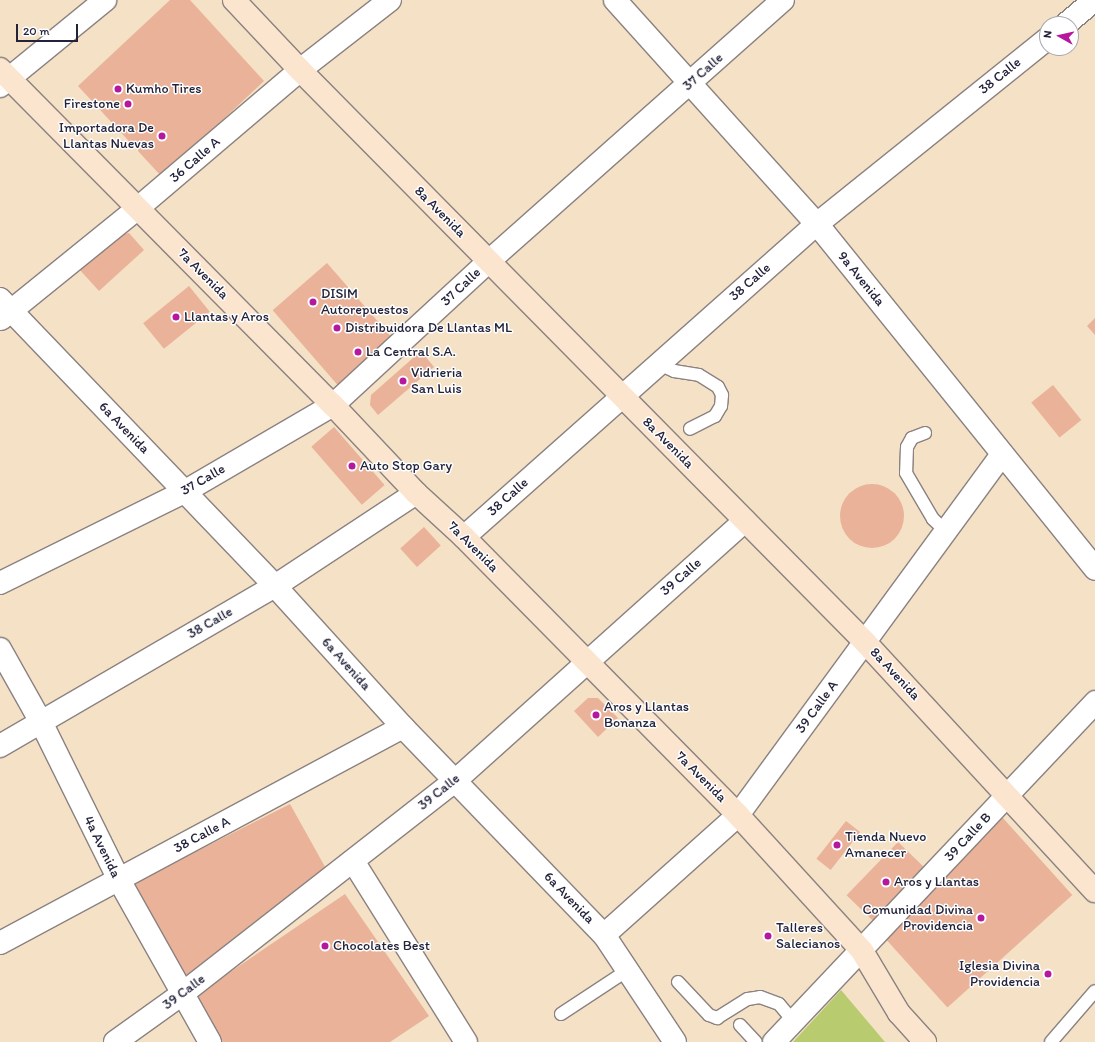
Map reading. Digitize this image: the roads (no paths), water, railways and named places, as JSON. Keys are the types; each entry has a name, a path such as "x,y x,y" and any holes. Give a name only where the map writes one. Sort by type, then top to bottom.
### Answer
{"main road":[{"name":"8a Avenida","path":"234,0 300,70 865,642 1095,892"},
{"name":"7a Avenida","path":"3,78 138,208 333,405 416,493 464,537 738,815 862,951 899,1012 925,1042"}],"street":[{"path":"3,78 105,0"},
{"name":"36 Calle A","path":"4,310 138,208 300,70 390,0"},
{"name":"9a Avenida","path":"614,0 691,83 817,224 1095,569"},
{"name":"37 Calle","path":"0,583 184,492 333,405 489,261 783,0"},
{"path":"1076,16 1095,0"},
{"name":"38 Calle","path":"464,537 657,363 817,224 1039,45"},
{"name":"6a Avenida","path":"4,310 275,586 403,727 456,780 604,935 675,1042"},
{"name":"39 Calle A","path":"604,935 738,815 1002,454"},
{"name":"38 Calle","path":"0,746 275,586 416,493"},
{"name":"39 Calle","path":"115,1042 182,994 353,862 456,780 586,661 746,521"},
{"name":"4a Avenida","path":"0,649 41,722 119,880 210,1042"},
{"name":"39 Calle B","path":"774,1042 862,951 1095,702"},
{"name":"38 Calle A","path":"0,943 403,727"},
{"path":"353,862 466,1042"}],"lane":[{"path":"657,363 674,371 699,375 718,386 722,395 721,406 716,416 690,428"},
{"path":"925,433 912,438 908,447 906,473 934,519 946,531"},
{"path":"561,1014 628,970"},
{"path":"678,982 709,1016 717,1018 748,999 760,997 778,1004 794,1022"},
{"path":"1051,1042 1095,991"},
{"path":"740,1025 756,1042"}],"place":[{"name":"Kumho Tires","path":"118,89"},
{"name":"Firestone","path":"128,104"},
{"name":"Importadora De Llantas Nuevas","path":"162,136"},
{"name":"DISIM Autorepuestos","path":"313,302"},
{"name":"Llantas y Aros","path":"176,317"},
{"name":"Distribuidora De Llantas ML","path":"337,328"},
{"name":"La Central S.A.","path":"358,352"},
{"name":"Vidrieria San Luis","path":"403,381"},
{"name":"Auto Stop Gary","path":"352,466"},
{"name":"Aros y Llantas Bonanza","path":"596,715"},
{"name":"Tienda Nuevo Amanecer","path":"837,845"},
{"name":"Aros y Llantas","path":"886,882"},
{"name":"Comunidad Divina Providencia","path":"981,918"},
{"name":"Talleres Salecianos","path":"768,936"},
{"name":"Chocolates Best","path":"325,946"},
{"name":"Iglesia Divina Providencia","path":"1048,974"}]}
